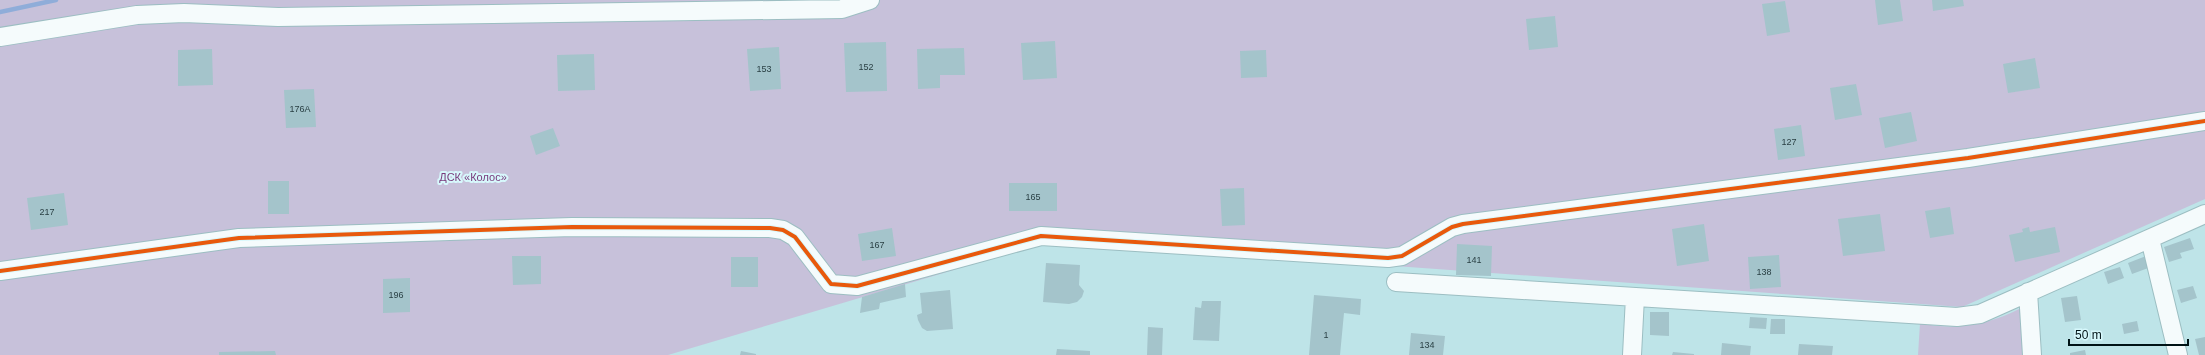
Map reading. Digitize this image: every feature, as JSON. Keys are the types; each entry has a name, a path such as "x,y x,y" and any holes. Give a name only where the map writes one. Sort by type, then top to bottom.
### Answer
{"street":[{"path":"0,37 137,15 184,13 278,17 842,10 870,0"},
{"path":"0,271 239,238 572,227 770,228 782,230 795,236 831,284 843,286 857,286 1041,236 1397,258 1452,227 1463,224 1968,158 2205,121"},
{"path":"1396,282 1957,317 1980,314 2205,214"},
{"path":"2150,239 2178,355"},
{"path":"2028,292 2032,355"},
{"path":"1632,355 1635,297"}],"green space":[{"name":"ДСК «Колос»","path":"0,0 2205,0 2205,199 1962,307 1326,261 1041,244 668,355 0,355"},
{"path":"2021,308 2026,355 1918,355 1920,323 1946,326 1971,325 1996,319"}],"building":[{"path":"1875,0 1900,0 1903,21 1878,25"},
{"path":"1932,0 1963,0 1964,6 1933,11"},
{"path":"1785,1 1790,32 1767,36 1762,4"},
{"path":"1555,16 1558,47 1529,50 1526,19"},
{"path":"1055,41 1057,78 1023,80 1021,43"},
{"path":"886,42 887,91 846,92 844,43"},
{"path":"779,47 781,89 750,91 747,49"},
{"path":"964,48 965,75 940,75 940,88 918,89 917,49"},
{"path":"212,49 213,85 178,86 178,50"},
{"path":"1266,50 1267,77 1241,78 1240,51"},
{"path":"594,54 595,90 558,91 557,55"},
{"path":"2035,58 2040,88 2008,93 2003,64"},
{"path":"1856,84 1862,115 1835,120 1830,88"},
{"path":"314,89 316,127 286,128 284,90"},
{"path":"1911,112 1917,141 1885,148 1879,118"},
{"path":"1801,125 1805,156 1778,160 1774,129"},
{"path":"553,128 560,146 536,155 530,136"},
{"path":"268,181 289,181 289,214 268,214"},
{"path":"1009,183 1057,183 1057,211 1009,211"},
{"path":"1244,188 1245,225 1222,226 1220,189"},
{"path":"64,193 68,225 31,230 27,198"},
{"path":"1950,207 1954,234 1930,238 1925,211"},
{"path":"1880,214 1885,251 1843,256 1838,219"},
{"path":"1704,224 1709,261 1677,266 1672,229"},
{"path":"2029,227 2030,232 2055,227 2060,252 2015,262 2009,235 2023,232 2022,229"},
{"path":"892,228 896,256 862,261 858,234"},
{"path":"2190,238 2194,249 2180,253 2182,258 2169,262 2164,247"},
{"path":"1457,244 1492,246 1491,276 1456,275"},
{"path":"1779,255 1781,287 1750,289 1748,257"},
{"path":"512,256 541,256 541,284 513,285"},
{"path":"2146,256 2151,267 2132,274 2128,263"},
{"path":"731,257 758,257 758,287 731,287"},
{"path":"1046,263 1080,265 1079,285 1084,291 1082,297 1077,302 1069,304 1043,302"},
{"path":"2120,267 2124,278 2108,284 2104,272"},
{"path":"410,278 410,312 383,313 383,279"},
{"path":"905,284 906,297 880,303 879,309 860,313 862,297"},
{"path":"2193,286 2197,298 2181,303 2177,290"},
{"path":"950,290 953,329 927,331 922,328 917,315 922,313 920,293"},
{"path":"1314,295 1361,299 1360,315 1344,313 1340,355 1309,355"},
{"path":"2077,296 2081,320 2065,322 2061,298"},
{"path":"1202,301 1221,301 1219,341 1193,340 1195,307 1201,308"},
{"path":"1650,312 1669,312 1669,336 1650,335"},
{"path":"1750,317 1767,318 1766,329 1749,328"},
{"path":"1771,319 1785,319 1785,334 1770,334"},
{"path":"2137,321 2139,331 2124,334 2122,324"},
{"path":"1148,327 1163,328 1162,355 1147,355"},
{"path":"1411,333 1445,336 1443,355 1409,355"},
{"path":"2205,337 2205,355 2199,355 2195,339"},
{"path":"1722,343 1751,346 1750,355 1721,355"},
{"path":"1799,344 1833,346 1832,355 1798,355"},
{"path":"1057,349 1090,351 1090,355 1056,355"},
{"path":"2085,350 2086,355 2070,355 2070,353"},
{"path":"275,351 276,355 219,355 219,352"},
{"path":"741,351 756,354 756,355 740,355"},
{"path":"1673,352 1694,354 1694,355 1672,355"}],"waterway":[{"path":"0,12 56,0"}],"cycle path":[{"path":"0,271 239,238 572,227 770,228 783,230 795,237 831,284 857,286 1041,236 1388,258 1402,256 1452,227 1463,224 1968,158 2205,121"}]}
